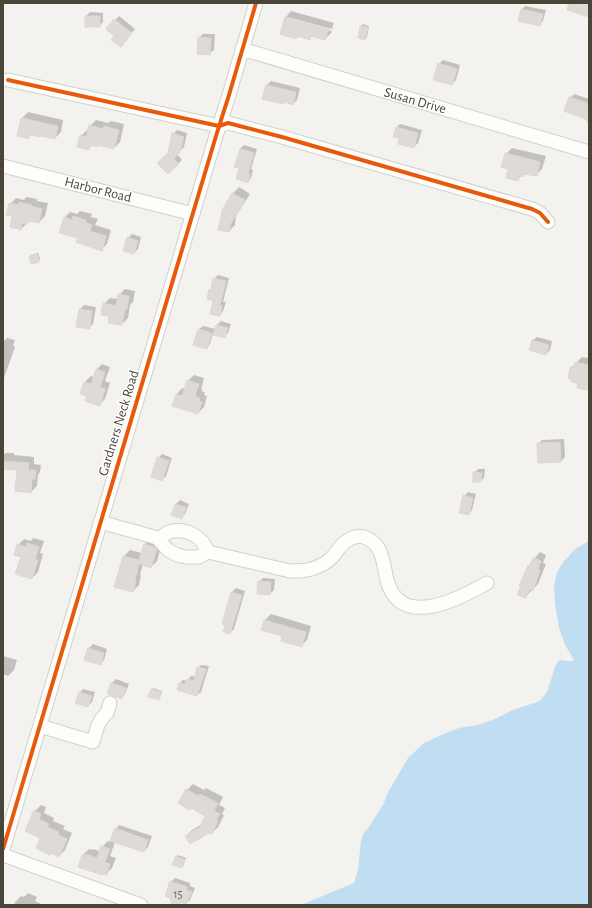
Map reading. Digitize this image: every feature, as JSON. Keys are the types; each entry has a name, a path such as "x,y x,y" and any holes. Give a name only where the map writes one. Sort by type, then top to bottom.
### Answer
{"street":[{"name":"Gardners Neck Road","path":"3,848 5,833 40,726 256,3"},
{"name":"Susan Drive","path":"242,49 589,152"},
{"path":"8,80 219,126 228,123 282,137 532,209 540,213 548,222"},
{"name":"Harbor Road","path":"3,166 192,214"},
{"path":"100,522 158,538 168,550 177,555 194,558 208,552 290,571 312,570 319,567 331,559 341,546 348,540 357,536 363,537 375,544 380,551 387,580 394,596 401,602 420,608 434,606 468,594 487,582"},
{"path":"158,539 169,532 180,531 190,533 201,540 206,546 208,552"},
{"path":"40,726 93,742 98,725 106,713 110,703"},
{"path":"3,855 141,905"}],"water":[{"path":"589,541 589,905 301,905 354,883 358,870 361,840 364,833 384,803 387,794 408,758 424,743 459,728 478,725 513,710 540,701 547,692 555,667 559,660 574,660 565,645 559,628 554,586 557,572 564,561 575,549"}],"building":[{"path":"569,3 589,3 589,17 567,10"},
{"path":"521,9 543,14 540,26 518,21"},
{"path":"85,16 100,16 100,27 85,27"},
{"path":"285,17 329,29 325,40 311,36 310,40 297,36 296,39 280,34"},
{"path":"114,19 132,33 121,47 111,40 114,36 106,29"},
{"path":"360,26 368,27 365,40 358,38"},
{"path":"198,37 211,38 210,55 197,54"},
{"path":"438,63 457,69 452,85 433,80"},
{"path":"266,85 296,92 293,105 284,102 283,104 262,99"},
{"path":"569,97 587,103 589,106 589,122 583,118 564,111"},
{"path":"21,118 58,126 55,139 30,135 29,139 17,136"},
{"path":"89,125 103,129 104,126 119,130 114,149 97,145 97,147 90,145 89,150 77,147 80,135 86,137"},
{"path":"396,127 418,133 414,148 398,144 399,138 393,137"},
{"path":"172,133 184,137 180,152 174,159 179,164 168,174 157,163 168,153"},
{"path":"240,149 254,153 248,173 250,174 248,183 236,179 239,168 234,167"},
{"path":"505,153 540,162 537,176 524,174 523,177 519,176 518,181 506,178 508,169 501,167"},
{"path":"232,193 245,200 231,223 229,232 218,230 221,212"},
{"path":"19,202 42,209 39,223 28,221 28,224 22,223 21,230 10,227 12,216 6,215 9,203 19,205"},
{"path":"73,216 86,220 86,223 92,225 90,231 106,236 102,251 76,242 78,238 59,233 64,217 72,220"},
{"path":"127,237 138,241 134,254 123,251"},
{"path":"37,254 39,262 31,264 29,257"},
{"path":"213,278 226,281 220,305 222,306 220,316 210,314 213,301 207,299 209,289 211,290"},
{"path":"118,294 129,296 122,325 108,323 109,316 101,315 103,303 116,306"},
{"path":"79,309 92,311 90,329 76,327"},
{"path":"216,325 228,328 225,338 213,335"},
{"path":"198,329 212,333 207,349 193,345"},
{"path":"532,340 549,345 546,355 529,350"},
{"path":"575,362 589,365 589,387 587,390 577,388 578,383 571,382 572,379 568,379 570,367 574,368"},
{"path":"96,369 105,372 100,387 105,389 100,406 85,401 87,396 80,394 84,382 91,384"},
{"path":"187,380 199,384 195,396 200,398 199,401 202,402 198,414 172,406 176,394 182,396"},
{"path":"560,442 561,462 538,463 537,443"},
{"path":"157,457 169,461 162,481 151,477"},
{"path":"3,461 29,463 28,470 36,470 35,479 32,479 31,493 15,491 17,470 3,469"},
{"path":"473,472 482,473 481,482 473,482"},
{"path":"463,495 473,498 469,515 459,513"},
{"path":"175,504 186,507 182,519 171,515"},
{"path":"27,543 39,547 35,559 38,560 32,579 15,574 21,557 14,555 17,544 26,547"},
{"path":"144,544 157,549 151,568 139,564 133,592 114,587 123,556 139,560"},
{"path":"533,558 541,561 538,569 540,570 533,591 529,589 526,598 517,595 521,586 519,586 528,565 530,566"},
{"path":"258,581 271,582 270,595 257,594"},
{"path":"231,592 242,595 230,634 223,632 225,625 222,624"},
{"path":"264,620 306,632 302,647 281,641 282,636 261,630"},
{"path":"88,648 104,653 101,665 84,660"},
{"path":"197,667 206,669 197,696 177,690 179,683 185,684 187,679 194,681"},
{"path":"111,683 126,688 122,699 107,694"},
{"path":"151,689 161,692 159,700 148,697"},
{"path":"79,692 92,696 88,707 75,703"},
{"path":"186,789 198,796 200,794 218,803 214,811 220,814 216,820 218,821 212,834 209,833 190,844 185,836 200,827 205,816 178,803"},
{"path":"34,810 41,814 39,819 49,824 47,827 59,832 58,835 67,839 59,857 51,853 50,855 36,848 40,838 25,831"},
{"path":"115,828 148,840 144,852 110,841"},
{"path":"101,846 110,849 105,862 110,864 107,875 102,875 78,867 82,855 86,856 86,854 97,858"},
{"path":"176,856 185,860 182,868 172,865"},
{"path":"170,881 187,887 186,890 192,892 186,905 181,902 177,905 172,904 170,898 165,896"}],"cycle path":[{"path":"3,849 256,3"},
{"path":"8,80 219,126 228,123 282,137 532,209 540,213 548,222"}]}
